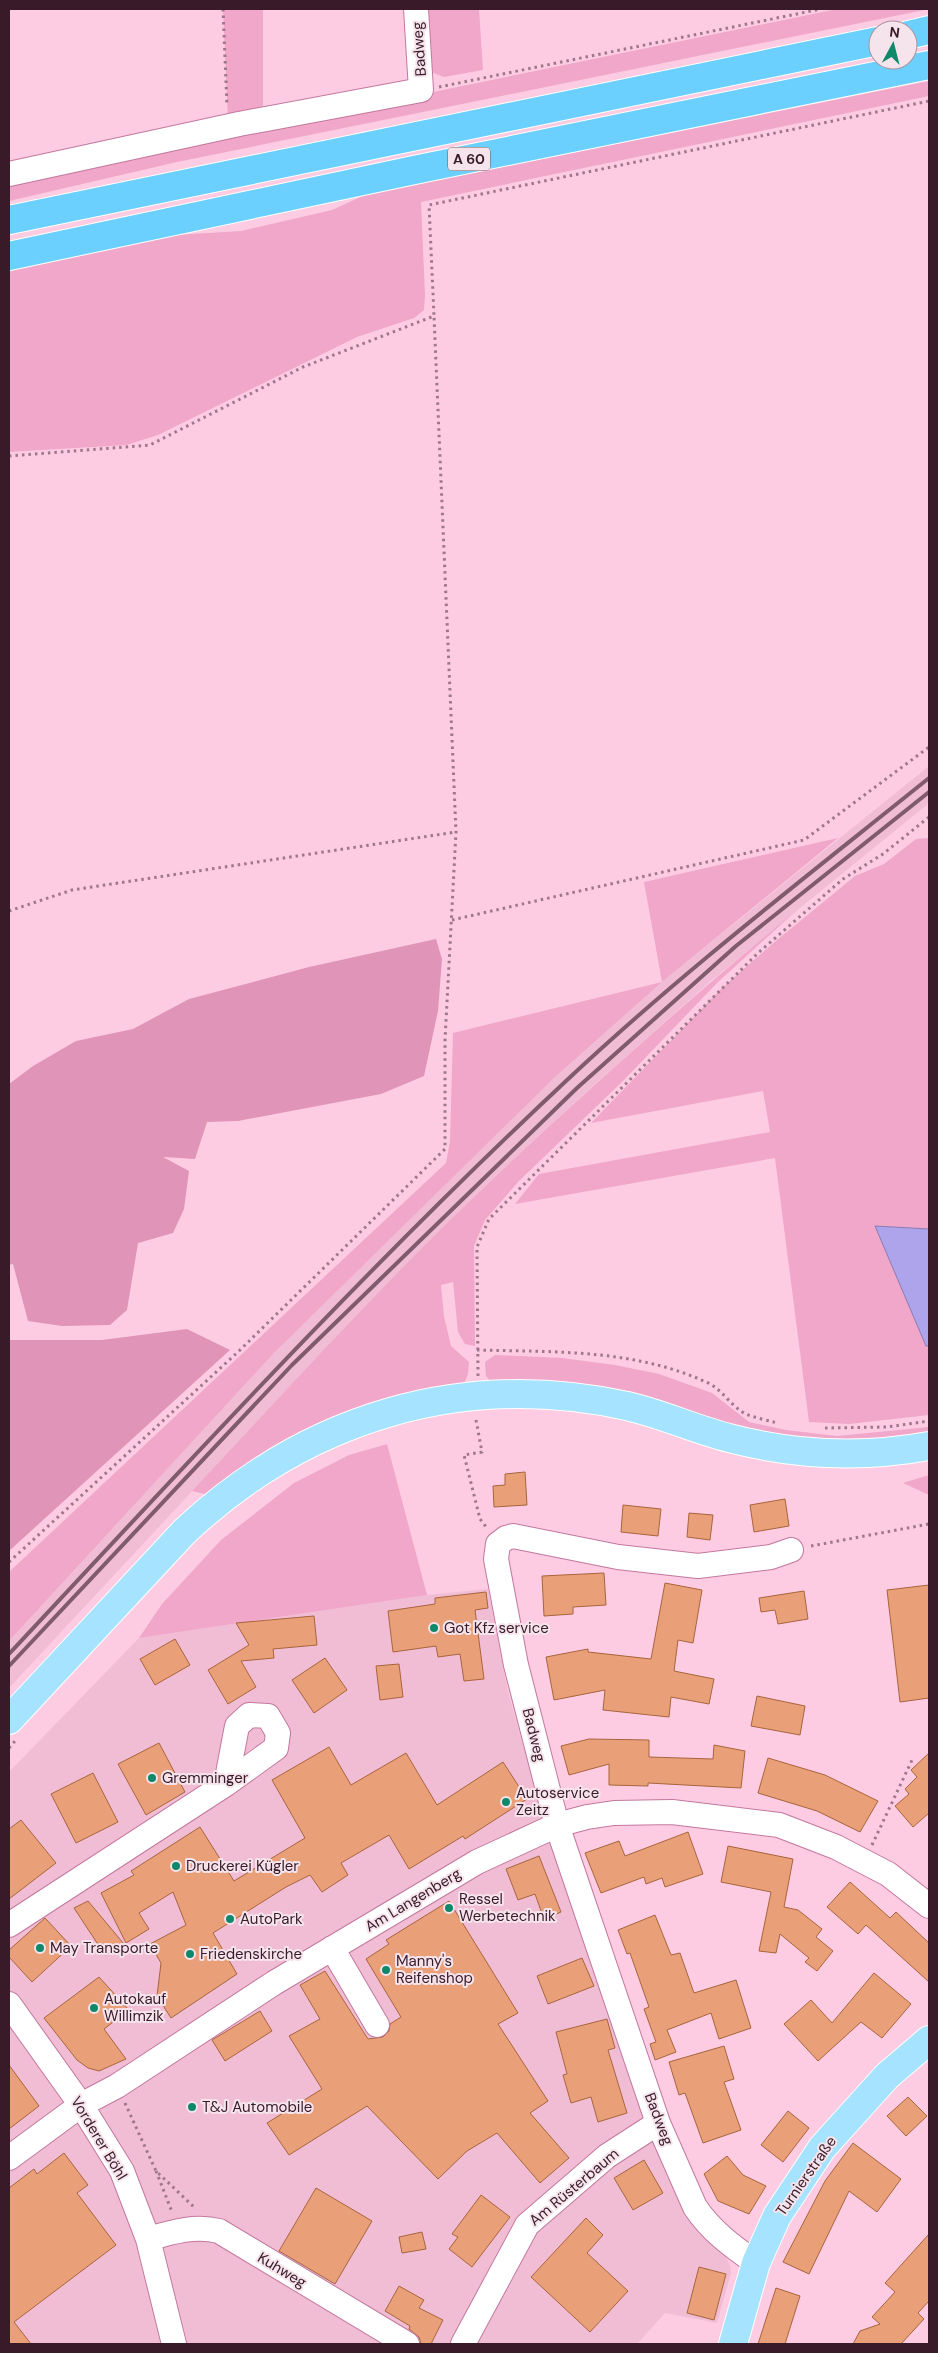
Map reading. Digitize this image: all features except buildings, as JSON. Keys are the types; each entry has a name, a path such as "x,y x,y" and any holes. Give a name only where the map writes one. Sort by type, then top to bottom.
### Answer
{"highway":[{"name":"A 60","path":"9,220 868,43"},
{"name":"A 60","path":"9,256 409,171 929,65"}],"main road":[{"path":"12,1730 185,1531 248,1478 295,1450 371,1417 424,1403 478,1396 529,1394 604,1402 653,1413 728,1438 806,1452 868,1453 929,1446"},
{"name":"Turnierstraße","path":"733,2344 756,2263 777,2216 822,2148 887,2076 929,2040"}],"street":[{"name":"Badweg","path":"416,9 421,90"},
{"path":"9,174 228,127 421,90"},
{"path":"498,1544 506,1538 513,1536 618,1557 698,1566 771,1557 791,1550"},
{"name":"Badweg","path":"498,1544 496,1559 516,1665 557,1825 658,2123 695,2207 723,2239 756,2263"},
{"path":"9,1924 226,1784"},
{"name":"Am Langenberg","path":"9,2158 81,2105 117,2086 274,1983 477,1862 557,1825 587,1817 672,1812 702,1814 779,1825 836,1847 864,1861 888,1874 929,1906"},
{"path":"332,1948 377,2025"},
{"name":"Vorderer Böhl","path":"9,2004 81,2105 122,2171 148,2239 174,2344"},
{"name":"Am Rüsterbaum","path":"463,2344 527,2225 607,2156 658,2123"},
{"name":"Kuhweg","path":"148,2239 204,2227 219,2231 407,2344"}],"path":[{"path":"223,9 228,127"},
{"path":"421,90 821,9"},
{"path":"9,1562 238,1351 444,1149 445,1040 456,832 429,205 929,101"},
{"path":"9,456 150,446 303,368 434,316"},
{"path":"452,920 804,840 929,747"},
{"path":"778,1424 745,1413 708,1382 659,1365 621,1356 563,1352 477,1350 477,1247 489,1220 758,953 843,879 883,854 929,817"},
{"path":"9,912 72,890 456,832"},
{"path":"478,1396 475,1415 482,1452 464,1455 480,1519 498,1544"},
{"path":"821,1428 887,1427 929,1421"},
{"path":"791,1550 929,1524"},
{"path":"9,1748 12,1730"},
{"path":"864,1861 913,1758"},
{"path":"117,2086 156,2170 179,2231"},
{"path":"156,2170 219,2231"}],"shaded area":[{"path":"223,9 263,9 263,114 228,121"},
{"path":"422,9 479,9 483,70 444,77 426,70"},
{"path":"837,9 929,9 177,162 9,201 9,179"},
{"path":"929,81 929,96 421,202 425,295 424,310 414,318 357,337 158,435 126,445 9,452 9,271 175,235 241,231 332,210 367,194"},
{"path":"929,766 929,803 713,979 584,1094 447,1223 304,1371 9,1688 9,1641 274,1353 554,1078 662,982"},
{"path":"838,838 662,982 644,882"},
{"path":"929,838 929,1229 876,1226 926,1346 929,1346 929,1415 849,1424 809,1422 775,1158 515,1204 539,1174 770,1132 763,1091 591,1123 722,988 777,940 855,876 884,864 916,839"},
{"path":"798,909 717,983 623,1081 519,1181 485,1220 474,1246 475,1346 465,1344 458,1332 453,1282 441,1285 444,1316 451,1346 469,1362 468,1374 462,1388 329,1421 268,1450 205,1494 192,1491 350,1322 448,1222 620,1062"},
{"path":"436,939 442,959 438,1011 424,1076 381,1094 238,1121 207,1122 195,1159 163,1157 189,1171 184,1209 173,1233 138,1243 127,1310 110,1325 62,1326 28,1321 13,1264 9,1265 9,1084 33,1066 76,1041 133,1029 189,999 309,967"},
{"path":"662,982 554,1078 274,1353 9,1641 9,1572 446,1163 450,1141 453,1033"},
{"path":"875,1226 929,1229 929,1346 926,1346"},
{"path":"187,1329 230,1350 9,1551 9,1340 102,1340"},
{"path":"495,1355 562,1358 615,1365 659,1374 712,1393 749,1422 786,1430 837,1436 929,1427 929,1437 839,1444 720,1426 686,1409 637,1397 492,1383 486,1376 485,1362"},
{"path":"387,1444 427,1595 139,1638 162,1604 221,1540 294,1483 349,1455"},
{"path":"929,1475 929,1495 903,1483"},
{"path":"488,1589 508,1692 554,1855 645,2107 702,2231 726,2257 730,2265 731,2273 717,2323 665,2313 637,2344 9,2344 9,1772 139,1638 427,1595"}],"railway":[{"path":"9,1654 352,1291 422,1220 566,1081 654,1002 744,926 929,778"},
{"path":"9,1666 292,1365 577,1088 736,946 929,792"}],"place":[{"name":"Got Kfz service","path":"434,1628"},
{"name":"Gremminger","path":"152,1778"},
{"name":"Autoservice Zeitz","path":"506,1802"},
{"name":"Druckerei Kügler","path":"176,1866"},
{"name":"Ressel Werbetechnik","path":"449,1908"},
{"name":"AutoPark","path":"230,1919"},
{"name":"May Transporte","path":"40,1948"},
{"name":"Friedenskirche","path":"190,1954"},
{"name":"Manny's Reifenshop","path":"386,1970"},
{"name":"Autokauf Willimzik","path":"94,2008"},
{"name":"T&J Automobile","path":"192,2107"}]}
